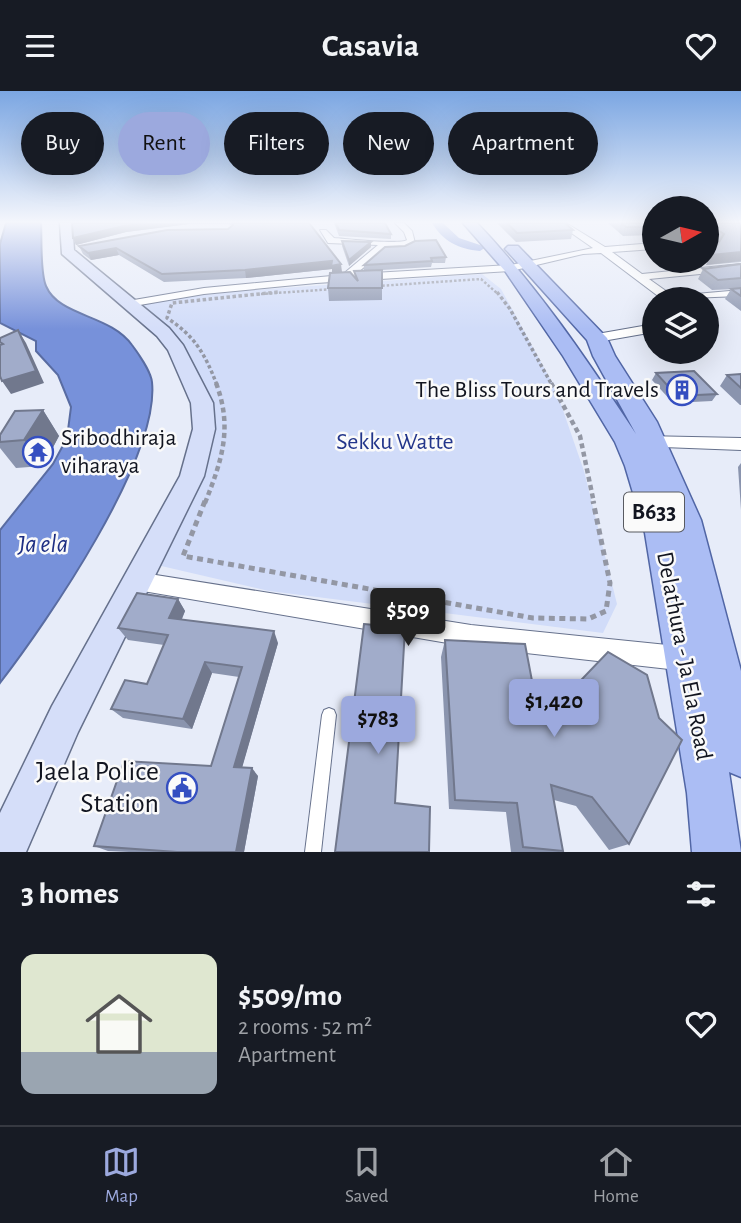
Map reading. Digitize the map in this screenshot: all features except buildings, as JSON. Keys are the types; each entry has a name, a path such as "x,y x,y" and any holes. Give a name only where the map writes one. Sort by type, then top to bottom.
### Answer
{"main road":[{"name":"Delathura - Ja Ela Road","path":"511,259 597,338 641,442 686,520 741,755"},
{"name":"Delathura - Ja Ela Road","path":"514,259 574,356 641,442 687,659 710,793 717,852"}],"street":[{"path":"4,852 65,719 192,476 204,429 202,403 177,349 163,331 128,303 83,259"},
{"path":"344,279 369,259"},
{"path":"128,303 204,291 520,266 551,259"},
{"path":"615,259 654,287"},
{"path":"642,277 741,267"},
{"path":"719,295 741,293"},
{"path":"597,338 642,330"},
{"path":"641,442 741,444"},
{"path":"137,581 471,636 687,659"}],"lane":[{"path":"313,852 329,715"}],"path":[{"path":"476,280 487,282 510,309 580,436 610,583 606,611 588,619 533,618 183,557 220,465 225,434 225,407 207,359 187,331 167,318 172,303 316,290 476,280"}],"green space":[{"name":"Sekku Watte","path":"482,274 501,289 556,390 584,471 617,604 603,633 269,591 157,565 206,401 137,307 151,301 241,291"}],"water":[{"name":"Ja ela","path":"0,259 42,259 46,286 53,296 62,304 123,335 141,358 152,382 150,414 138,453 120,495 71,581 0,683 0,530 53,464 67,438 71,407 58,375 36,351 36,341 0,323"}],"place":[{"name":"The Bliss Tours and Travels","path":"682,390"},
{"name":"Sribodhiraja viharaya","path":"38,452"},
{"name":"Jaela Police Station","path":"182,788"}]}
